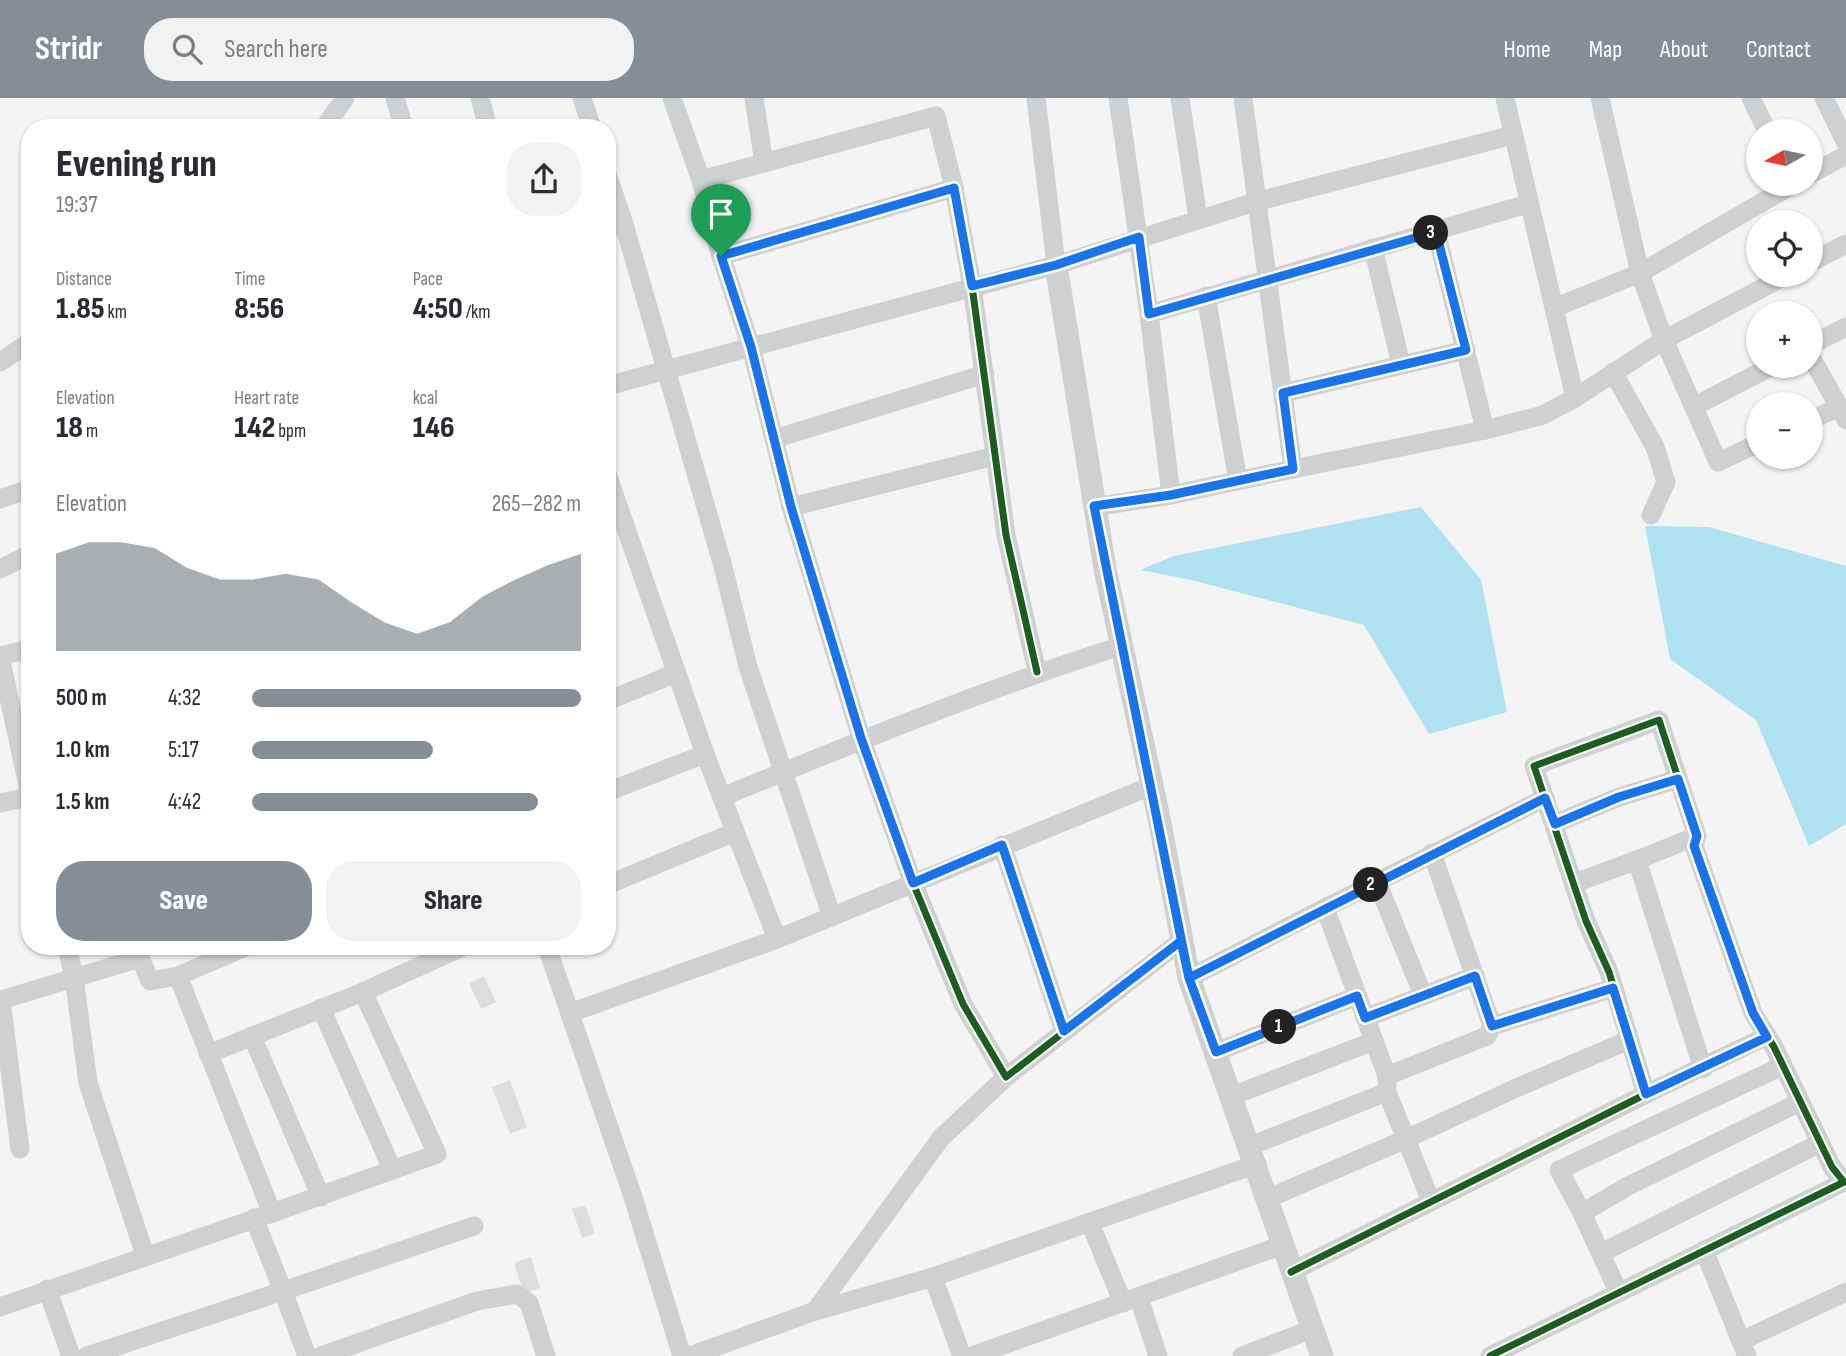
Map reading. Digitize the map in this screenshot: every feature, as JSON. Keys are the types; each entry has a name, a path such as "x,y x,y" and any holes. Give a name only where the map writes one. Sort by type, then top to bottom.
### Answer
{"street":[{"path":"330,119 345,98"},
{"path":"395,98 401,119"},
{"path":"481,98 486,119"},
{"path":"582,98 589,119"},
{"path":"672,98 701,180 721,256 751,347 791,507 861,738 913,883 963,1004 1006,1077"},
{"path":"754,98 764,163"},
{"path":"1036,98 1056,265 1094,506 1121,646 1158,813 1189,978 1269,1198 1291,1272 1322,1356"},
{"path":"1118,98 1139,237 1171,495"},
{"path":"1180,98 1198,218"},
{"path":"1243,98 1265,280 1293,469"},
{"path":"1505,98 1527,204 1575,398"},
{"path":"1600,98 1640,273 1664,340 1718,462 1746,449"},
{"path":"1751,98 1761,119"},
{"path":"1824,98 1846,143"},
{"path":"701,180 936,116 954,188 972,286 1006,535 1037,672"},
{"path":"616,384 1056,265 1255,202 1513,135"},
{"path":"1824,167 1846,155"},
{"path":"721,256 954,188"},
{"path":"1554,308 1640,273 1772,196"},
{"path":"1149,314 1527,204"},
{"path":"616,229 665,370 722,563 748,667 832,917"},
{"path":"1436,232 1485,430"},
{"path":"1823,256 1846,244"},
{"path":"1373,248 1401,364"},
{"path":"1094,506 1171,495 1485,430 1543,415 1575,398 1664,340 1764,287"},
{"path":"1206,296 1237,481"},
{"path":"1823,339 1846,327"},
{"path":"0,362 21,348"},
{"path":"1283,393 1466,350"},
{"path":"1613,372 1655,447 1665,482 1651,515"},
{"path":"774,439 985,374"},
{"path":"1695,406 1749,378"},
{"path":"1822,378 1842,414 1823,418"},
{"path":"791,507 995,456"},
{"path":"0,499 21,494"},
{"path":"616,500 705,754 776,939"},
{"path":"2,565 21,558"},
{"path":"722,797 861,738 1037,672 1121,646"},
{"path":"21,651 0,656 21,728"},
{"path":"616,697 676,673"},
{"path":"1491,1356 1618,1291 1845,1182 1832,1167 1753,1013 1694,846 1697,836 1659,720 1534,766 1586,921 1613,988 1646,1094"},
{"path":"616,789 705,754"},
{"path":"1555,824 1619,797 1678,779"},
{"path":"570,1013 776,939 1151,786"},
{"path":"0,803 21,798"},
{"path":"1189,978 1545,798"},
{"path":"616,881 735,832"},
{"path":"1575,883 1697,836"},
{"path":"1002,845 1064,1031"},
{"path":"691,1356 815,1311 933,1277 1090,1223 1253,1155 1387,1084 1487,1036 1492,1026 1432,853"},
{"path":"1637,860 1703,1069"},
{"path":"1377,881 1423,995"},
{"path":"1325,908 1374,1041 1406,1139 1430,1199"},
{"path":"815,1311 941,1138 1006,1077 1181,941"},
{"path":"69,955 88,1083 145,1255"},
{"path":"20,1149 0,999 74,977 130,955"},
{"path":"139,955 150,981 178,976 227,955"},
{"path":"208,1054 363,992 444,955"},
{"path":"550,955 633,1196 682,1356"},
{"path":"178,976 208,1054 263,1215 283,1291 307,1356"},
{"path":"1365,1018 1475,976"},
{"path":"1492,1026 1613,988"},
{"path":"0,1307 145,1255 321,1197 436,1154 363,992"},
{"path":"1216,1052 1357,996"},
{"path":"321,1008 392,1169"},
{"path":"252,1037 321,1197"},
{"path":"1291,1272 1430,1199 1477,1180 1646,1094 1767,1037"},
{"path":"1269,1198 1629,1040"},
{"path":"1232,1096 1374,1041"},
{"path":"1618,1291 1559,1170 1782,1066"},
{"path":"1581,1213 1628,1186 1800,1102"},
{"path":"1601,1253 1820,1143"},
{"path":"1090,1223 1158,1356"},
{"path":"47,1289 72,1355 283,1291 474,1226"},
{"path":"972,1356 1283,1245"},
{"path":"1704,1250 1744,1348 1846,1292"},
{"path":"933,1277 962,1356"},
{"path":"321,1356 477,1301 517,1294 529,1303 546,1356"},
{"path":"1242,1356 1312,1329"}],"water":[{"path":"1421,507 1481,580 1507,712 1429,734 1364,625 1187,579 1140,570 1174,556"},
{"path":"1645,526 1709,527 1846,566 1846,824 1809,846 1756,720 1670,659"}],"building":[{"path":"484,976 496,1002 481,1009 469,983"},
{"path":"510,1080 527,1127 510,1134 492,1087"},
{"path":"585,1205 595,1233 582,1238 572,1209"},
{"path":"531,1257 540,1288 524,1293 514,1263"}],"cycle path":[{"path":"1037,672 1006,535 972,286 954,188 721,256 751,347 791,507 861,738 913,883 963,1004 1006,1077 1181,941"},
{"path":"1291,1272 1646,1094 1609,972 1586,921 1534,766 1659,720 1697,836 1694,846 1753,1013 1774,1047 1832,1167 1844,1182 1490,1356"}],"route":[{"path":"721,256 751,347 791,507 861,738 913,883 1002,845 1064,1031 1181,941 1189,978 1216,1052 1357,996 1365,1018 1475,976 1492,1026 1613,988 1646,1094 1767,1037 1753,1013 1694,846 1697,836 1678,779 1619,797 1555,824 1545,798 1189,978 1158,813 1121,646 1094,506 1171,495 1293,469 1283,393 1466,350 1436,232 1149,314 1139,237 1056,265 972,286 954,188 721,256"}]}
